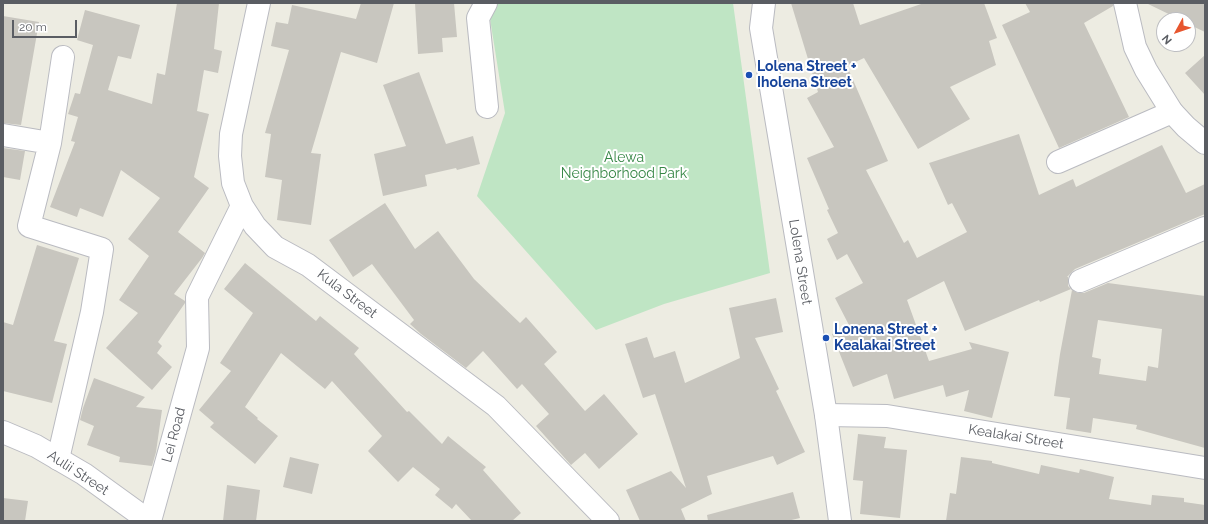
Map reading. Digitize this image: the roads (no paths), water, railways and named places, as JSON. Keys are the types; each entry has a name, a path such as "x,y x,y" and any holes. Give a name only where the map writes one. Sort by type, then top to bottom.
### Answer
{"street":[{"name":"Kula Street","path":"259,3 231,134 230,156 233,183 242,206 255,226 275,247 308,265 496,406 608,521"},
{"path":"486,3 478,18 487,107"},
{"name":"Lolena Street","path":"764,3 761,28 826,415 840,521"},
{"path":"1125,3 1135,47 1146,70 1172,112 1186,127 1205,143"},
{"path":"58,459 92,312 102,249 30,226 50,142 63,57"},
{"path":"1058,162 1172,112"},
{"path":"3,135 50,142"},
{"name":"Lei Road","path":"150,521 198,348 197,297 242,206"},
{"path":"1080,282 1205,228"},
{"name":"Kealakai Street","path":"826,415 887,416 1205,468"},
{"name":"Aulii Street","path":"3,432 36,446 84,474 150,521"}],"place":[{"name":"Lolena Street + Iholena Street","path":"749,75"},
{"name":"Lonena Street + Kealakai Street","path":"826,338"}],"park label":[{"name":"Alewa Neighborhood Park","path":"624,166"}]}
